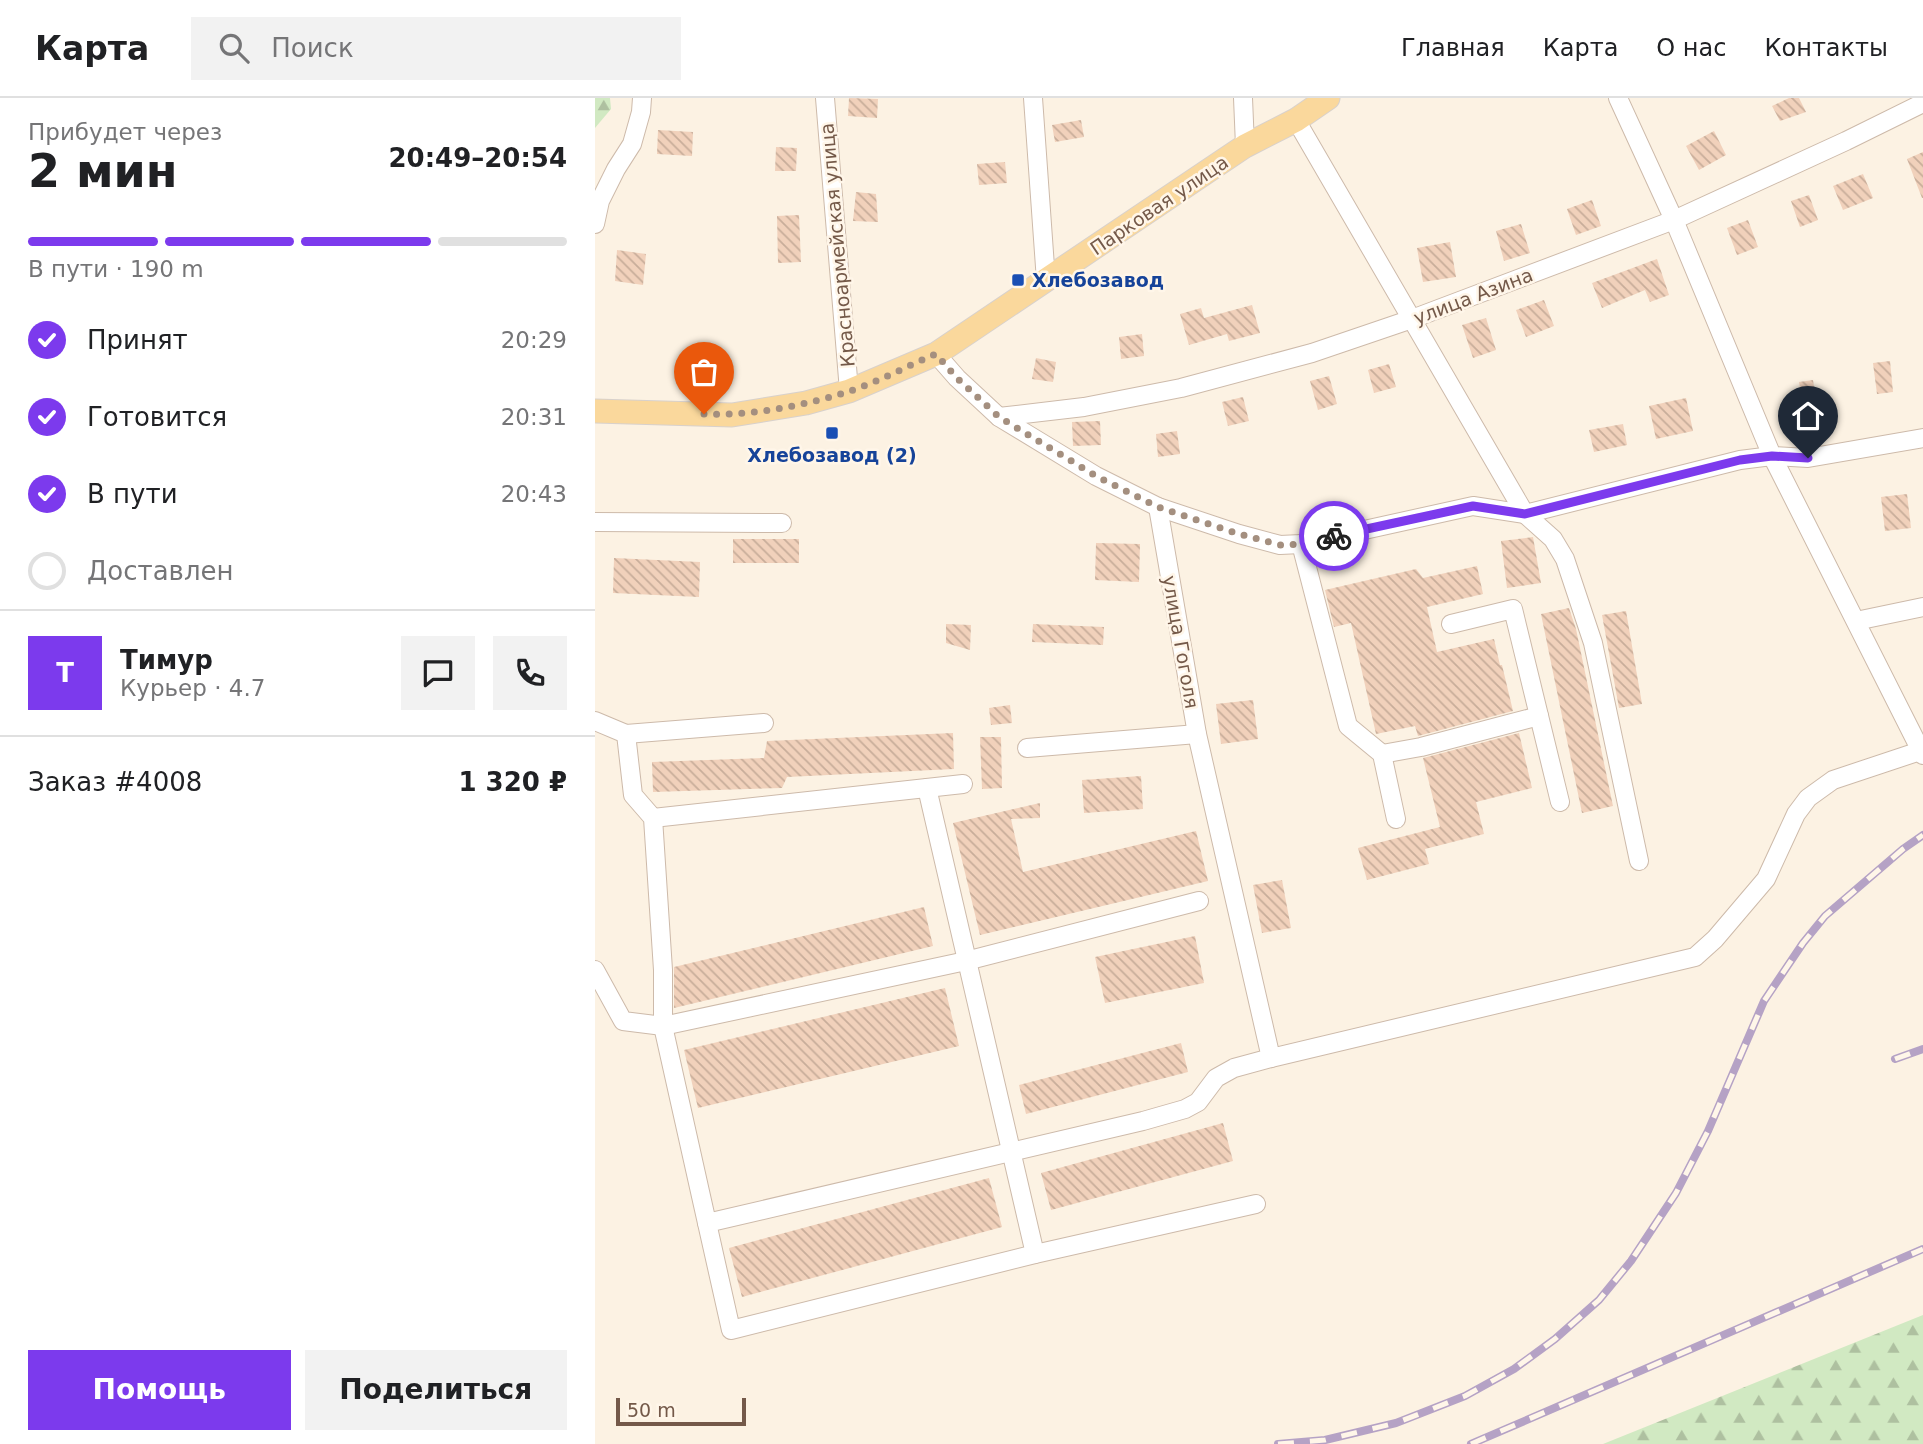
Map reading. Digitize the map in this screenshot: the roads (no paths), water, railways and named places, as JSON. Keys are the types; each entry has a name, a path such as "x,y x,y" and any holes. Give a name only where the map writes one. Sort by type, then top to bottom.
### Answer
{"main road":[{"name":"Парковая улица","path":"595,411 732,415 806,403 849,391 936,354 1245,146 1296,120 1328,98"}],"street":[{"path":"595,224 600,201 632,144 642,98"},
{"name":"Красноармейская улица","path":"825,98 849,391"},
{"path":"1033,98 1046,281"},
{"path":"1243,98 1245,146"},
{"path":"707,1223 1143,1121 1185,1109 1198,1102 1216,1078 1234,1068 1695,957 1715,939 1766,879 1796,814 1808,798 1833,780 1922,752 1772,456 1674,219 1618,98"},
{"name":"улица Азина","path":"999,417 1084,407 1181,388 1312,353 1412,319 1674,219 1923,103"},
{"path":"1296,120 1525,514 1553,539 1565,559 1593,643 1639,860"},
{"path":"936,354 957,378 999,417 1096,476 1158,507 1280,545 1301,544 1473,506 1525,514 1740,460 1772,456 1808,458 1923,438"},
{"name":"улица Гоголя","path":"1027,748 1197,734 1158,507"},
{"path":"595,522 782,523"},
{"path":"1301,544 1348,726 1382,754 1396,819"},
{"path":"1856,621 1923,607"},
{"path":"1451,624 1513,609 1560,802"},
{"path":"1382,754 1421,747 1539,716"},
{"path":"595,722 626,734 764,723"},
{"path":"626,734 633,795 653,818 663,970 663,1027 731,1330 1035,1254 1256,1204"},
{"path":"1197,734 1271,1058"},
{"path":"653,818 963,784"},
{"path":"927,788 1035,1254"},
{"path":"595,970 623,1021 663,1027 966,961 1199,901"}],"railway":[{"path":"1278,1444 1325,1440 1396,1423 1465,1396 1514,1369 1555,1339 1599,1300 1631,1261 1676,1193 1708,1131 1764,1001 1803,943 1825,916 1923,835"},
{"path":"1895,1059 1923,1049"},
{"path":"1471,1444 1923,1249"}],"place":[{"name":"Хлебозавод","path":"1018,280"},
{"name":"Хлебозавод (2)","path":"832,433"}]}
